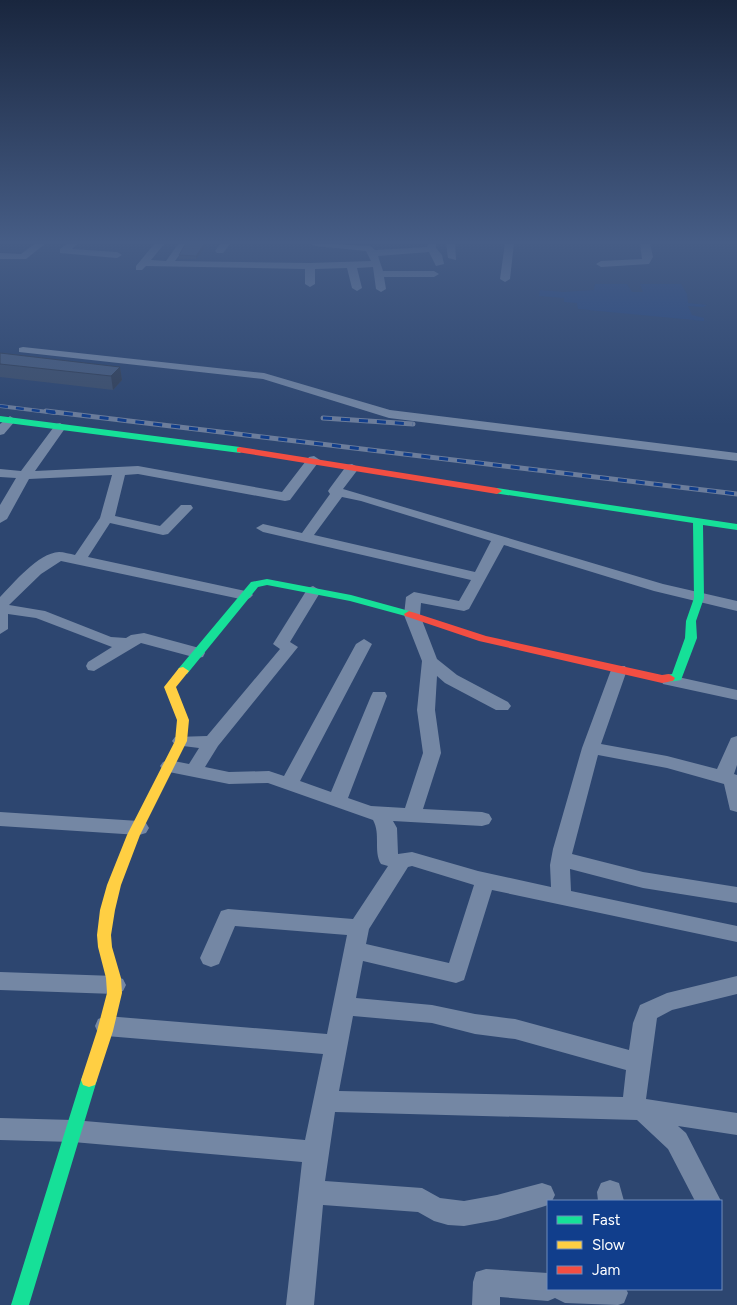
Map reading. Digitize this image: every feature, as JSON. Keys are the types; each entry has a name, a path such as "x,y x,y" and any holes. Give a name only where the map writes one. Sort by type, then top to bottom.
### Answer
{"street":[{"path":"23,350 264,376 389,414 737,457"},
{"path":"3,424 60,427 314,460 352,468 737,527"},
{"path":"0,519 20,481 60,427"},
{"path":"0,487 20,481 120,470 138,470 285,497 314,460"},
{"path":"338,493 335,489 352,468"},
{"path":"80,558 107,518 120,470"},
{"path":"0,473 20,481"},
{"path":"305,538 338,493"},
{"path":"338,493 365,498 499,540 699,598 737,606"},
{"path":"107,518 163,531 186,508"},
{"path":"669,680 677,677 691,638 691,621 699,598 698,522"},
{"path":"263,528 479,578"},
{"path":"412,814 432,753 426,710 430,661 412,614 414,597 464,606 499,540"},
{"path":"0,606 48,561 60,556 80,558 245,595"},
{"path":"20,1305 106,1026 115,985 104,937 113,888 138,828 182,741 183,720 170,687 196,653 255,584 260,582 351,598 412,614 483,639 737,695"},
{"path":"194,771 212,742 285,646 312,591"},
{"path":"0,606 39,614 109,642 127,643"},
{"path":"0,613 0,630"},
{"path":"94,666 127,643 144,638 196,653"},
{"path":"289,784 364,644"},
{"path":"430,661 451,679 502,706"},
{"path":"561,896 561,859 591,748 618,670"},
{"path":"336,801 379,696"},
{"path":"182,741 212,742"},
{"path":"737,742 731,779 737,805"},
{"path":"591,748 667,762 731,779"},
{"path":"169,766 229,778 269,777 360,811 379,814 412,814 482,819"},
{"path":"379,814 387,828 388,859"},
{"path":"0,818 138,828"},
{"path":"300,1305 315,1152 360,928 402,860 412,858 485,881 737,934"},
{"path":"561,859 642,880 737,895"},
{"path":"355,950 456,974 485,881"},
{"path":"211,958 228,917 360,928"},
{"path":"0,981 115,985"},
{"path":"639,1110 640,1063 644,1023 648,1012 667,1002 737,985"},
{"path":"344,1006 432,1014 475,1024 503,1027 640,1063"},
{"path":"106,1026 337,1045"},
{"path":"325,1101 639,1110 737,1124"},
{"path":"639,1110 677,1141 707,1200"},
{"path":"0,1129 73,1131 315,1152"},
{"path":"311,1192 422,1200 430,1207 462,1214 487,1210 542,1195"},
{"path":"486,1305 486,1282 547,1287"},
{"path":"577,1290 614,1293 613,1290"}],"water":[{"path":"577,304 707,305 703,307 688,306 692,315 704,318 704,321 578,309"}],"building":[{"path":"0,353 120,367 111,376 0,364"}],"railway":[{"path":"0,406 56,413"},
{"path":"46,411 737,494"},
{"path":"323,418 413,424"}],"traffic: fast":[{"path":"0,419 240,450"},
{"path":"497,491 737,527"},
{"path":"669,678 677,677 691,638 691,621 699,598 698,522"},
{"path":"183,671 255,584 267,582 351,598 409,614"},
{"path":"20,1305 89,1080"}],"traffic: slow":[{"path":"89,1080 105,1031 114,993 114,978 104,941 108,910 114,885 133,835 181,741 183,720 170,687 183,671"}],"traffic: jam":[{"path":"240,450 497,491"},
{"path":"409,614 483,639 662,679 669,678"}]}
